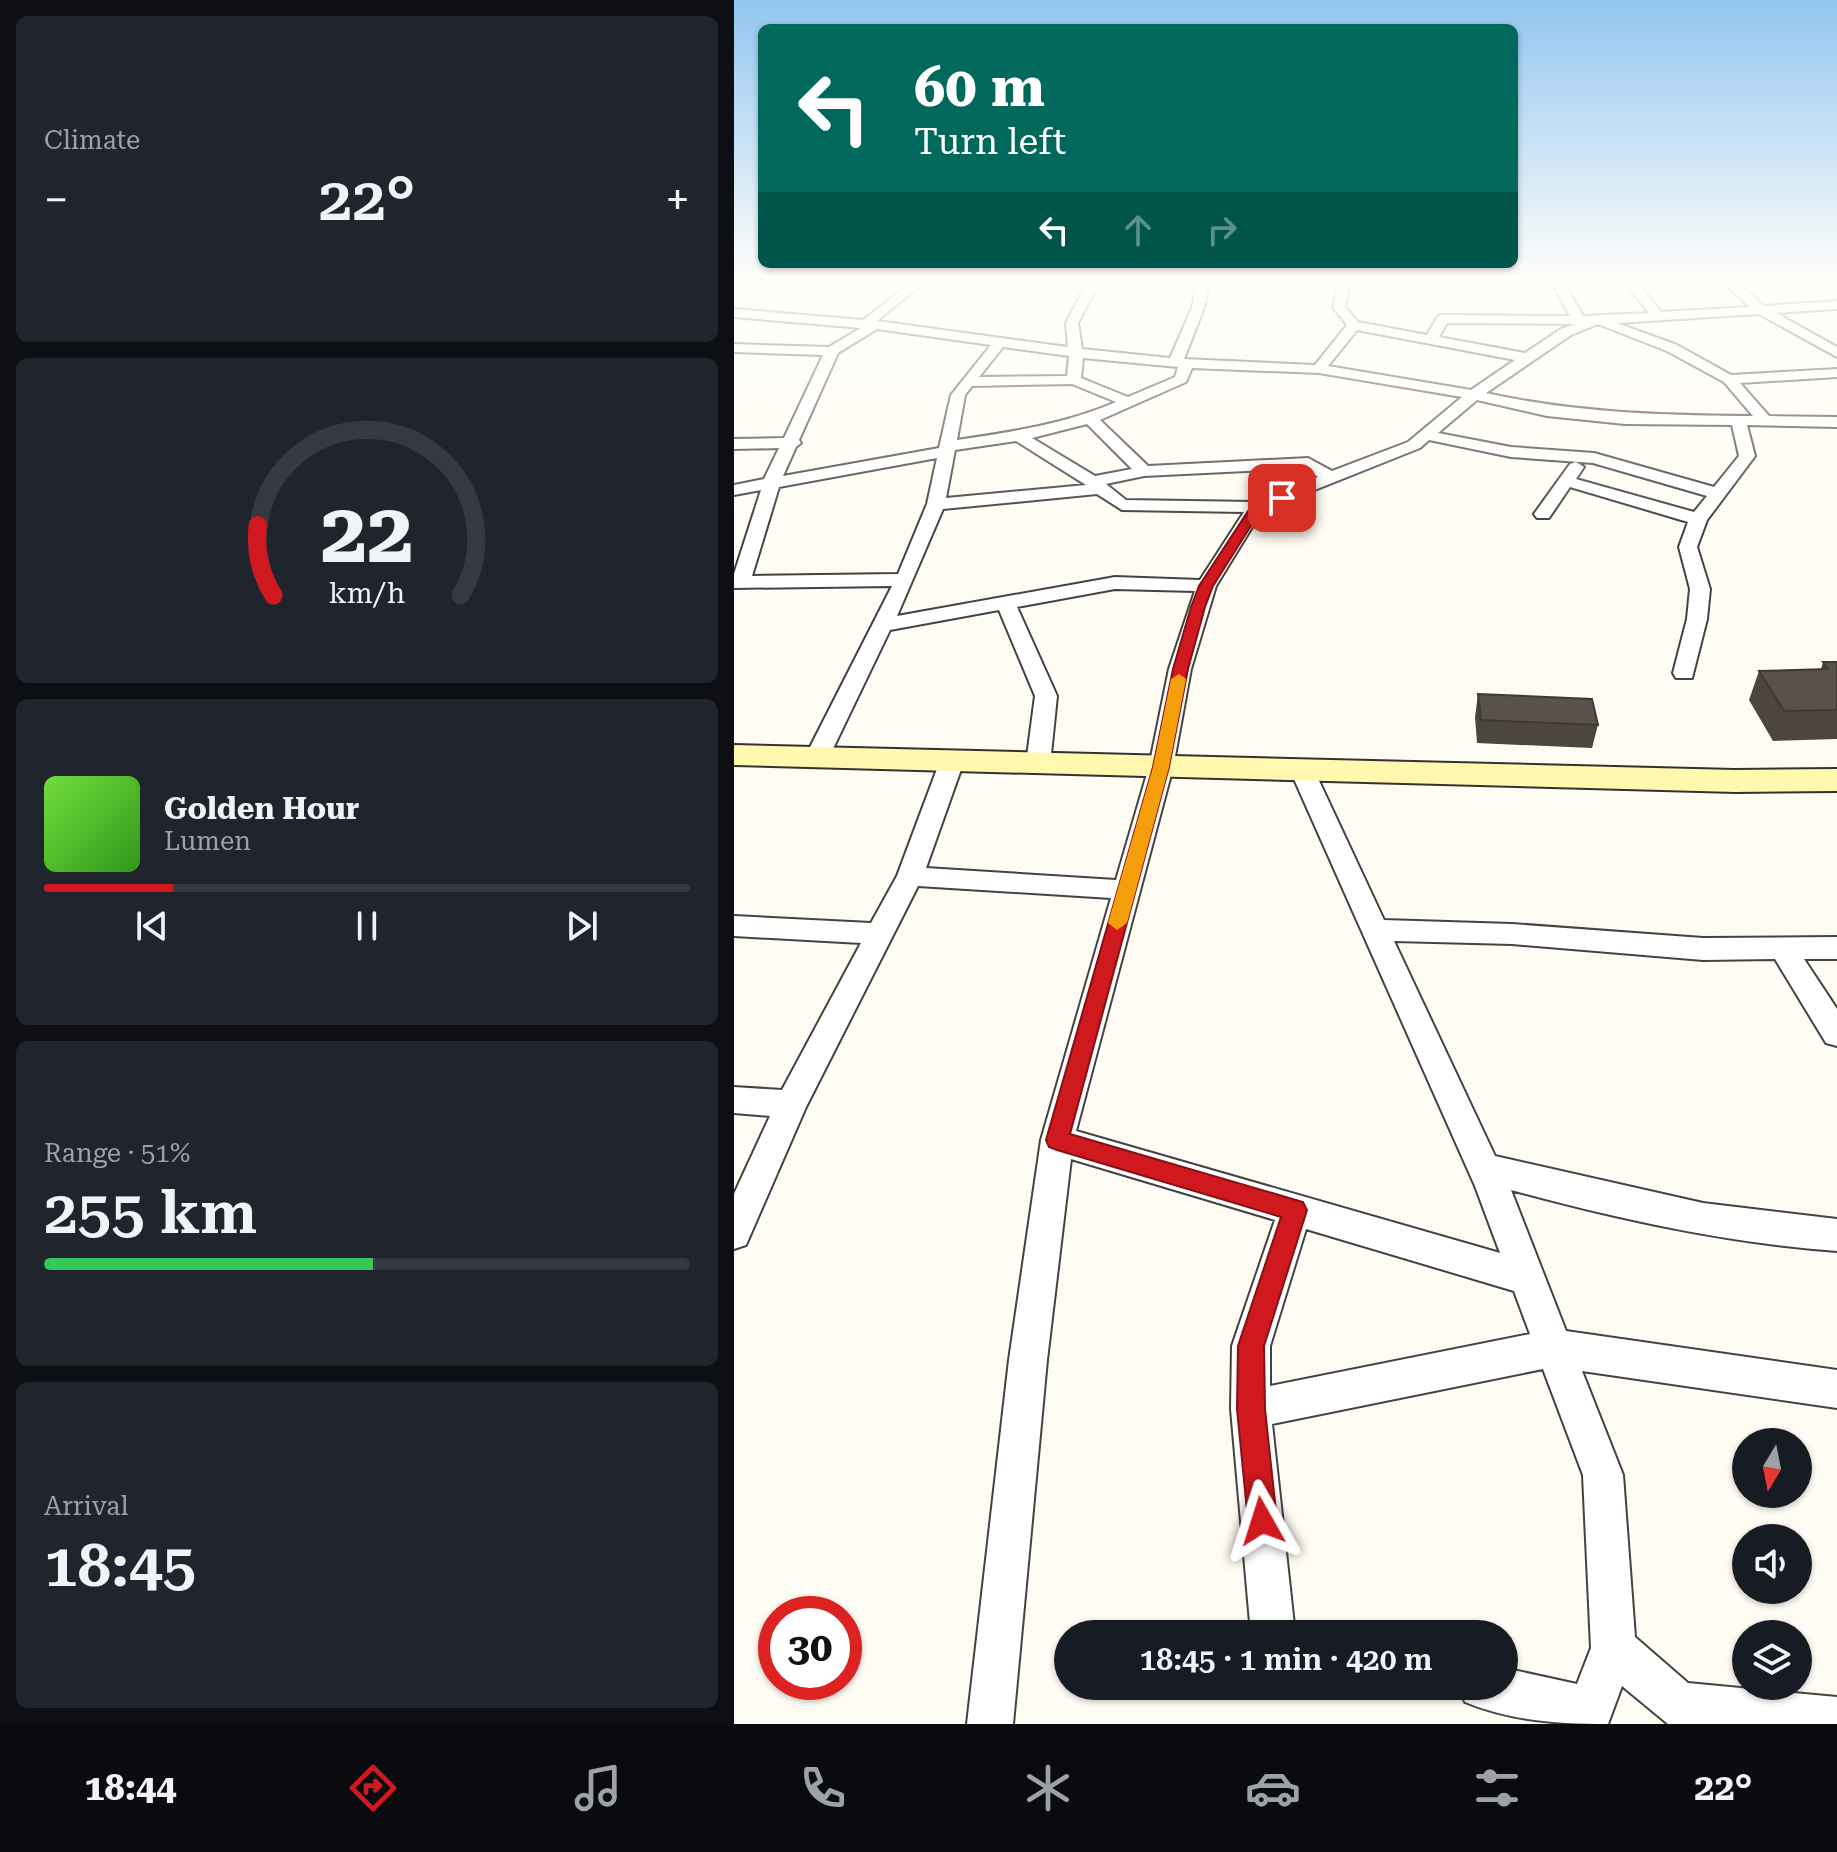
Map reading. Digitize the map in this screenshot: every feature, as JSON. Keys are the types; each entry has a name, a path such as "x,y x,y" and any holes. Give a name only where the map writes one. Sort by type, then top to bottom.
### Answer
{"main road":[{"path":"734,755 1735,781 1837,780"}],"street":[{"path":"828,361 793,443 772,481 737,582 905,580"},
{"path":"817,757 905,580 936,504 958,395 984,361"},
{"path":"1074,380 1075,361"},
{"path":"1161,361 1319,369 1474,395 1547,411 1625,419 1837,422"},
{"path":"1319,369 1325,361"},
{"path":"1019,436 1122,505 1256,507 1414,445 1474,395 1522,361"},
{"path":"1697,361 1729,379 1765,421"},
{"path":"734,490 1019,436 1090,419 1181,379 1181,363"},
{"path":"1729,379 1837,373"},
{"path":"968,382 1074,380 1128,402"},
{"path":"1090,419 1144,471"},
{"path":"1684,673 1697,619 1700,589 1688,547 1698,519 1747,456 1738,420"},
{"path":"1426,435 1511,452 1582,457 1614,463 1718,494"},
{"path":"734,444 793,443"},
{"path":"1543,514 1582,457"},
{"path":"936,504 1096,486 1144,471 1308,463 1333,479"},
{"path":"1566,481 1698,519"},
{"path":"990,1724 1028,1360 1057,1140 1161,767 1180,669 1206,586 1256,507"},
{"path":"883,625 1115,583 1206,586"},
{"path":"1006,603 1046,696 1038,764"},
{"path":"734,1233 791,1104 910,876 952,761"},
{"path":"1302,770 1484,1168 1603,1475 1613,1648 1588,1717 1518,1697"},
{"path":"910,876 1127,890"},
{"path":"734,926 879,934"},
{"path":"1375,930 1512,934 1703,949 1837,948"},
{"path":"1784,950 1837,1034"},
{"path":"734,1100 791,1104"},
{"path":"1057,1140 1524,1277"},
{"path":"1484,1168 1629,1207 1786,1232 1837,1235"},
{"path":"1272,1620 1251,1409 1251,1346 1295,1210"},
{"path":"1251,1409 1555,1348 1837,1389"},
{"path":"1613,1648 1678,1705 1837,1720"}],"building":[{"path":"1823,662 1837,662 1837,710 1784,711 1759,671 1828,669"},
{"path":"1478,694 1592,699 1598,725 1481,720"}],"slow traffic":[{"path":"1117,923 1161,767 1179,679"}],"route":[{"path":"1262,1521 1251,1409 1251,1346 1295,1210 1057,1140 1161,767 1180,669 1198,607 1206,586 1256,507 1282,498"}]}
